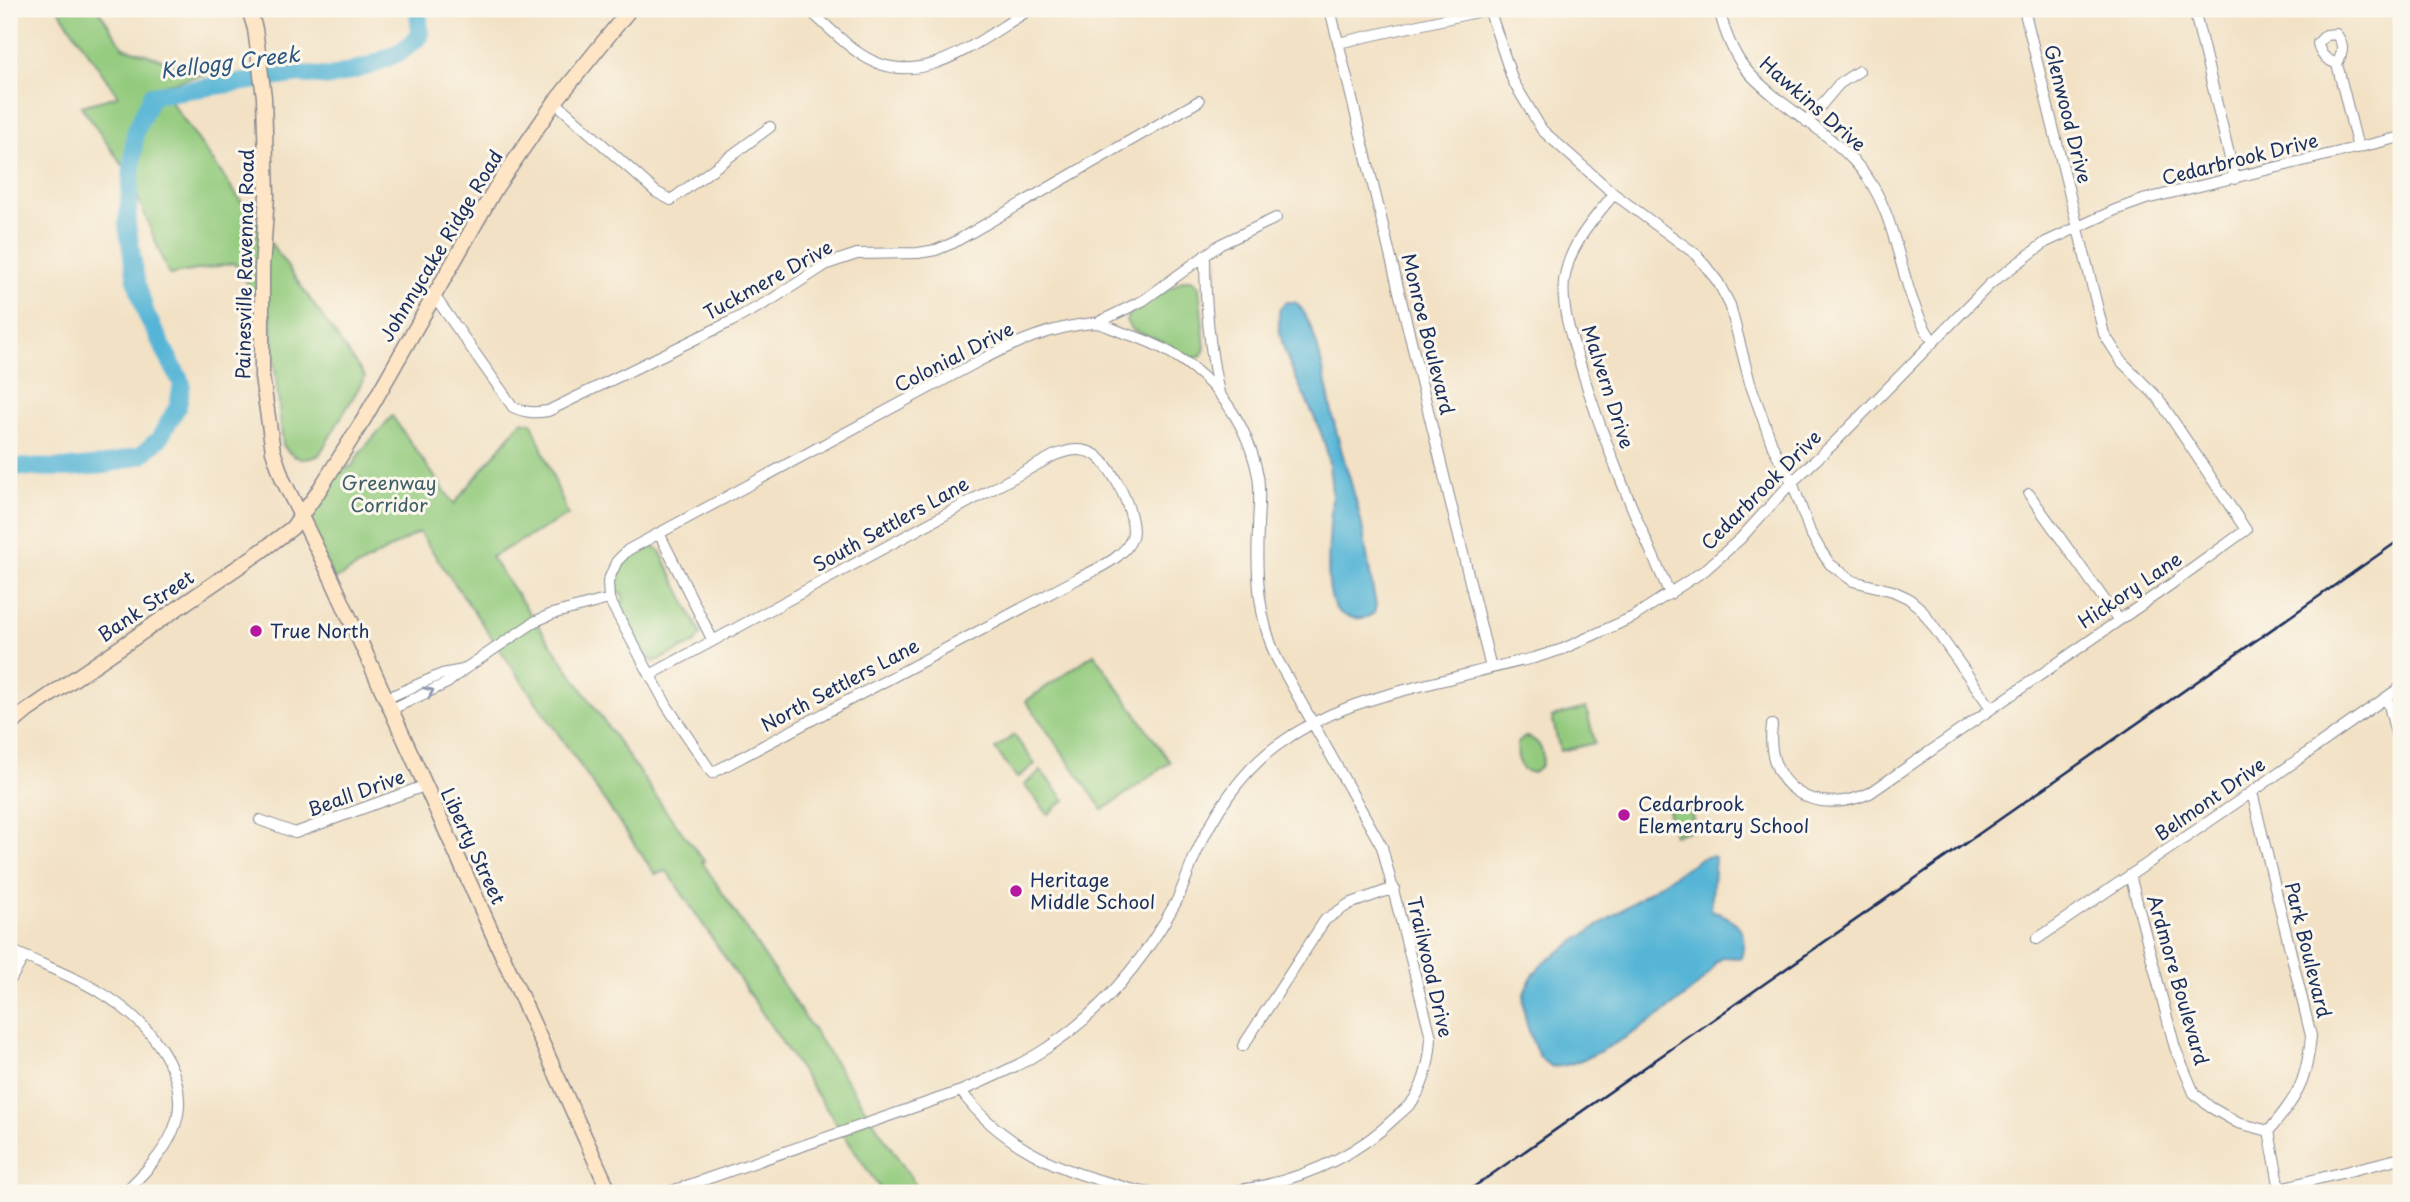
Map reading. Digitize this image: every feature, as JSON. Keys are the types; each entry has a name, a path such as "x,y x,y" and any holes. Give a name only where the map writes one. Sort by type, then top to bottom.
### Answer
{"street":[{"name":"Painesville Ravenna Road","path":"249,9 255,29 264,97 267,195 262,269 262,377 273,451 283,480 301,515"},
{"name":"Johnnycake Ridge Road","path":"301,515 345,451 495,189 555,102 630,9"},
{"path":"807,9 858,52 887,66 918,69 947,59 1026,12"},
{"name":"Monroe Boulevard","path":"1331,9 1491,668"},
{"path":"1338,43 1489,9 1513,81 1542,130 1614,194 1696,255 1718,282 1730,305 1750,383 1773,447 1811,531 1830,564 1853,581 1893,591 1908,598 1921,609 1991,708"},
{"name":"Hawkins Drive","path":"1719,9 1727,36 1744,68 1757,82 1841,147 1857,163 1877,192 1919,320 1933,340"},
{"name":"Glenwood Drive","path":"2024,9 2077,227"},
{"path":"2194,9 2235,179"},
{"path":"2337,64 2358,148"},
{"path":"1807,122 1839,84 1859,71"},
{"name":"Tuckmere Drive","path":"433,294 513,407 534,413 548,411 732,321 827,264 857,254 918,253 953,243 1199,101"},
{"path":"555,102 656,192 671,201 770,127"},
{"name":"Cedarbrook Drive","path":"961,1091 1030,1058 1067,1034 1117,987 1138,963 1176,901 1195,855 1217,814 1235,788 1274,748 1312,723 1367,699 1563,649 1633,617 1670,594 1705,570 1740,538 1791,482 1833,444 1990,284 2046,242 2146,199 2401,137"},
{"name":"Malvern Drive","path":"1614,194 1575,245 1564,282 1565,303 1570,332 1612,458 1670,594"},
{"name":"Colonial Drive","path":"609,599 608,582 617,561 628,550 1003,349 1037,335 1097,323 1144,300 1205,255 1276,218"},
{"name":"Hickory Lane","path":"1772,725 1770,738 1773,761 1790,786 1803,796 1818,802 1853,801 1870,793 2230,544 2246,530 2158,398 2112,349 2101,324 2077,227"},
{"path":"1205,255 1205,298 1219,393"},
{"path":"1097,323 1164,349 1200,372 1219,393 1242,429 1254,457 1258,480 1258,590 1265,627 1277,659 1312,723"},
{"name":"South Settlers Lane","path":"650,675 1055,455 1076,449 1092,453 1109,470 1129,510"},
{"path":"2029,494 2118,619"},
{"name":"North Settlers Lane","path":"609,599 667,706 712,773 1111,560 1125,549 1132,537 1132,517 1129,510"},
{"name":"Liberty Street","path":"301,515 389,703 424,786 610,1193"},
{"name":"Bank Street","path":"9,726 260,552 292,528 301,515"},
{"path":"659,533 713,641"},
{"path":"389,703 447,684 522,628 552,614 609,599"},
{"name":"Belmont Drive","path":"2037,939 2401,687"},
{"path":"2387,697 2401,754"},
{"name":"Trailwood Drive","path":"1221,1193 1250,1190 1297,1177 1342,1157 1384,1129 1414,1099 1430,1062 1431,1037 1382,847 1312,723"},
{"name":"Beall Drive","path":"260,820 295,833 424,786"},
{"name":"Park Boulevard","path":"2252,792 2311,1036 2308,1066 2298,1093 2269,1132"},
{"name":"Ardmore Boulevard","path":"2130,875 2175,1048 2194,1093 2210,1107 2238,1123 2269,1132"},
{"path":"1243,1046 1325,920 1349,904 1394,888"},
{"path":"9,949 84,984 118,1004 156,1041 171,1063 179,1092 178,1115 173,1133 159,1155 124,1193"},
{"path":"9,982 24,957"},
{"path":"666,1193 961,1091 975,1110 1006,1137 1047,1163 1098,1180 1152,1193"},
{"path":"2269,1132 2280,1189"},
{"path":"2261,1193 2320,1185 2401,1158"}],"shaded area":[{"path":"2319,1180 2322,1193 2261,1193"}],"green space":[{"name":"Greenway Corridor","path":"58,9 98,9 123,47 170,62 216,71 160,86 365,377 319,455 299,458 283,445 272,319 234,263 169,275 128,173 81,106 118,96"},
{"path":"1184,280 1192,280 1199,286 1205,349 1200,357 1190,358 1163,342 1132,330 1126,321 1130,313"},
{"name":"Greenway Corridor","path":"392,416 454,504 522,421 532,423 568,515 491,557 666,811 704,861 702,862 921,1193 883,1193 667,871 655,874 419,532 334,580 305,515 318,484 353,465 359,454"},
{"path":"654,546 660,551 701,634 695,643 654,662 647,657 619,605 623,596 615,592 621,568 631,555"},
{"path":"1094,654 1170,762 1103,810 1026,701"},
{"path":"1586,708 1595,743 1560,751 1552,717"},
{"path":"1014,735 1035,764 1017,778 995,749"},
{"path":"1525,737 1536,742 1542,752 1541,764 1533,773 1523,770 1518,758 1517,744"},
{"path":"1041,771 1065,800 1048,814 1024,785"},
{"path":"1690,805 1695,829 1674,835 1668,810"}],"water":[{"path":"1286,302 1295,302 1303,311 1315,339 1337,435 1359,513 1376,605 1374,613 1365,618 1352,618 1342,614 1336,609 1332,599 1328,571 1332,497 1329,465 1318,426 1283,345 1279,326 1280,308"},
{"path":"1715,857 1711,910 1739,926 1743,939 1741,958 1724,957 1715,963 1707,976 1690,992 1614,1044 1566,1065 1551,1066 1546,1063 1533,1042 1523,1006 1525,991 1537,970 1544,962 1668,879 1700,859"}],"waterway":[{"name":"Kellogg Creek","path":"9,467 69,468 104,465 141,455 159,439 178,406 182,384 146,314 136,280 127,225 135,133 152,95 300,74 330,77 372,65 402,51 420,36 418,9"}],"railway":[{"path":"1465,1193 2401,539"}],"place":[{"name":"True North","path":"256,631"},
{"name":"Cedarbrook Elementary School","path":"1624,815"},
{"name":"Heritage Middle School","path":"1016,891"}]}
